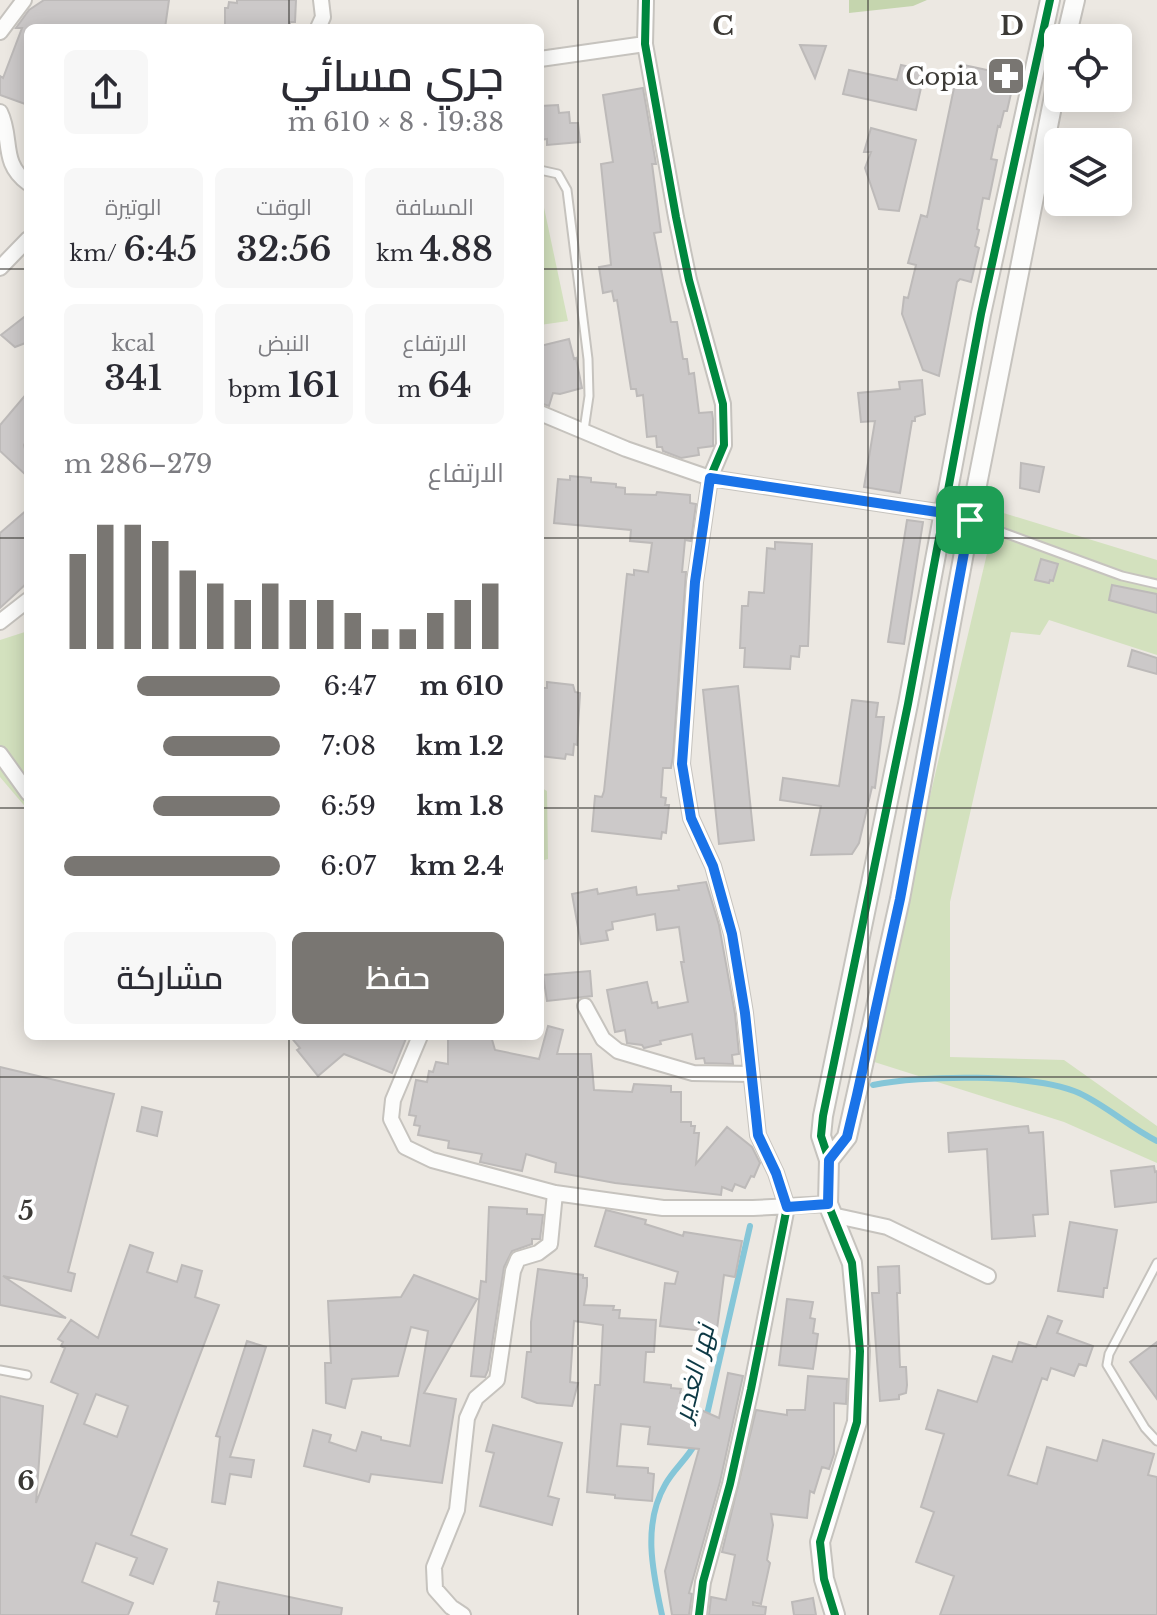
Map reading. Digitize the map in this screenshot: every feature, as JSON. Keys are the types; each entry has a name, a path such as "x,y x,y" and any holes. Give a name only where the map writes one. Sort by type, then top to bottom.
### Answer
{"street":[{"path":"0,32 24,0"},
{"path":"320,24 323,17 321,0"},
{"path":"646,0 645,44 689,280 723,404 724,445 710,478 695,582 682,764 691,818 713,866 732,934 745,1013 758,1135 776,1173 787,1207 751,1389 730,1484 709,1558 699,1615"},
{"path":"835,1615 824,1579 820,1542 857,1422 860,1351 852,1263 830,1209 829,1160 821,1136 823,1116 908,704 981,314 1050,0"},
{"path":"1069,24 1075,0"},
{"path":"544,58 645,44"},
{"path":"0,112 8,161 24,180"},
{"path":"829,1160 847,1137 912,838 970,520 1051,112"},
{"path":"0,268 24,243"},
{"path":"544,415 626,449 710,478 944,513 970,520"},
{"path":"0,622 24,603"},
{"path":"0,754 24,787"},
{"path":"585,1006 603,1039 618,1051 693,1073 751,1074"},
{"path":"418,1040 393,1100 391,1119 405,1147 432,1160 555,1193 663,1208 830,1209 887,1227 988,1276"},
{"path":"463,1615 435,1589 434,1567 457,1510 467,1418 476,1398 497,1380 513,1271 518,1259 538,1253 550,1244 555,1193"}],"lane":[{"path":"544,171 558,174 567,190 588,359 589,396 584,430"},
{"path":"970,520 1122,576 1157,584"},
{"path":"1157,1263 1109,1354 1107,1365 1145,1428 1157,1441"},
{"path":"0,1370 27,1375"}],"green space":[{"path":"849,0 927,0 913,6 849,13"},
{"path":"544,207 568,321 544,324"},
{"path":"997,511 1157,560 1157,655 1049,620 1040,635 1011,632 950,902 950,1057 1064,1060 1157,1126 1157,1163 1064,1122 868,1060"},
{"path":"24,632 24,805 0,777 0,640"},
{"path":"544,789 547,791 548,859 544,860"}],"building":[{"path":"44,0 169,0 166,24 24,24 24,104 0,95 0,76 3,78 22,28 16,28 29,10"},
{"path":"237,0 296,0 295,22 225,24 225,8 228,8 229,2 237,3"},
{"path":"800,45 826,46 815,78"},
{"path":"959,64 1015,76 1007,111 1004,111 998,126 991,159 997,160 989,199 983,198 975,246 979,248 971,282 960,279 957,282 939,376 923,370 902,314 904,297 908,298 916,265 908,263 921,215 927,217"},
{"path":"901,65 925,70 916,110 843,94 849,70 897,80"},
{"path":"643,88 656,164 652,164 661,232 654,233 671,322 677,322 683,359 687,359 689,374 694,373 699,413 712,412 713,419 713,446 698,448 699,455 681,458 657,447 656,436 647,437 643,395 637,396 636,389 631,389 617,300 614,301 612,291 603,293 599,267 611,265 601,164 613,162 603,95"},
{"path":"558,105 559,113 569,112 570,123 578,123 580,142 547,145 547,139 544,139 544,106"},
{"path":"871,128 916,140 899,211 879,209 865,168 871,152 864,152"},
{"path":"24,317 24,344 15,347 1,335"},
{"path":"569,339 582,388 553,393 549,406 544,404 544,345"},
{"path":"922,380 925,414 912,421 900,493 864,487 875,421 861,422 858,393 900,389 899,382"},
{"path":"24,397 24,473 0,451 0,425"},
{"path":"1021,463 1044,467 1039,492 1020,488"},
{"path":"570,476 616,484 616,487 625,488 625,494 656,495 657,492 690,495 690,503 696,504 691,541 685,540 682,572 686,572 673,756 671,768 663,768 661,797 666,798 665,805 669,805 666,833 662,832 661,839 592,831 595,796 602,797 604,791 627,574 634,575 634,570 648,572 652,543 630,541 631,530 554,523 558,479 570,480"},
{"path":"24,512 24,586 0,608 0,533"},
{"path":"907,520 923,522 904,644 888,642"},
{"path":"775,542 812,544 808,646 800,646 799,657 791,656 790,669 744,667 745,648 740,648 742,606 748,606 749,592 764,593 767,548 775,549"},
{"path":"1041,559 1058,564 1053,581 1049,583 1035,580"},
{"path":"1112,585 1157,594 1157,613 1109,600"},
{"path":"1132,650 1157,658 1157,674 1128,666"},
{"path":"547,682 573,685 575,692 580,693 577,745 574,744 573,755 566,754 565,759 544,756 544,688 547,688"},
{"path":"738,686 754,840 719,844 703,690"},
{"path":"852,700 878,703 876,717 884,717 875,788 872,787 859,843 852,854 811,855 821,806 780,800 783,778 839,786"},
{"path":"706,882 719,925 735,1014 739,1054 732,1055 733,1064 705,1063 704,1058 696,1059 692,1034 644,1048 627,1043 625,1030 615,1032 607,990 647,982 652,1003 657,1002 658,1008 688,1002 679,927 657,930 655,914 612,922 613,929 606,931 608,940 581,944 572,894 597,889 598,894 636,887 637,895 679,890 678,886"},
{"path":"590,971 592,996 547,1001 544,975"},
{"path":"548,1026 563,1030 557,1054 591,1054 594,1090 632,1092 634,1084 671,1086 671,1092 681,1092 681,1122 691,1122 691,1126 695,1126 694,1133 699,1133 696,1164 727,1127 752,1147 760,1163 754,1177 751,1176 745,1188 735,1184 732,1191 722,1187 721,1195 615,1183 555,1172 556,1163 526,1154 522,1171 480,1162 482,1154 448,1148 449,1141 418,1135 420,1126 414,1125 416,1116 409,1115 416,1080 427,1082 429,1071 433,1072 436,1062 448,1064 448,1040 492,1040 495,1050 539,1059"},
{"path":"293,1040 405,1040 392,1073 344,1054 318,1076 297,1050 300,1048"},
{"path":"0,1067 114,1094 68,1272 75,1274 71,1291 3,1276 66,1318 0,1305"},
{"path":"142,1107 162,1112 157,1136 137,1131"},
{"path":"1028,1126 1029,1133 1043,1132 1048,1214 1033,1215 1035,1236 992,1239 987,1149 949,1152 948,1133"},
{"path":"1154,1166 1157,1171 1157,1202 1115,1207 1111,1171"},
{"path":"489,1207 527,1209 527,1214 543,1215 540,1239 532,1239 532,1244 512,1251 504,1267 485,1377 471,1376 481,1281 486,1282"},
{"path":"606,1210 646,1220 645,1224 683,1236 684,1232 742,1241 735,1277 724,1275 717,1329 703,1328 703,1331 660,1326 665,1283 675,1284 678,1272 595,1246"},
{"path":"1070,1222 1117,1230 1103,1297 1058,1291"},
{"path":"130,1245 153,1253 147,1272 177,1282 182,1265 202,1271 195,1297 219,1305 131,1535 167,1549 153,1584 130,1575 137,1558 96,1543 82,1582 133,1603 128,1615 0,1615 0,1396 43,1406 36,1503 78,1394 51,1382 65,1348 58,1339 71,1320 98,1338","holes":["96,1394 128,1406 117,1437 84,1424"]},
{"path":"899,1266 900,1367 906,1367 906,1393 899,1395 899,1399 880,1401 872,1293 879,1293 878,1267"},
{"path":"538,1269 587,1278 584,1305 614,1306 613,1310 620,1310 619,1318 656,1320 654,1352 646,1352 644,1382 681,1389 680,1393 691,1397 692,1406 719,1418 728,1373 743,1376 720,1482 689,1593 692,1594 689,1615 672,1615 665,1571 699,1449 648,1444 650,1427 621,1424 617,1466 648,1468 648,1473 654,1474 652,1501 587,1492 595,1385 600,1385 603,1325 574,1321 570,1382 578,1383 572,1406 537,1403 522,1397 527,1352 531,1352 531,1322"},
{"path":"414,1275 477,1299 424,1393 456,1399 442,1483 371,1474 369,1482 304,1466 313,1430 331,1435 329,1442 356,1451 362,1432 410,1446 428,1331 411,1327 398,1376 352,1379 345,1408 326,1403 325,1363 331,1363 328,1301 401,1297"},
{"path":"787,1299 813,1302 810,1318 815,1319 813,1333 818,1334 813,1369 779,1365"},
{"path":"1048,1316 1062,1321 1057,1333 1093,1346 1086,1366 1079,1364 1074,1376 1051,1368 1047,1380 1042,1378 1008,1475 1037,1484 1047,1447 1097,1461 1103,1440 1154,1454 1148,1475 1157,1477 1157,1615 940,1615 954,1576 916,1562 934,1512 921,1507 944,1434 926,1429 938,1390 977,1402 993,1356 1012,1362 1019,1342 1036,1347"},
{"path":"247,1341 266,1347 230,1457 254,1460 251,1477 230,1474 225,1504 212,1502 220,1437 216,1436"},
{"path":"1157,1342 1157,1399 1130,1362"},
{"path":"808,1376 847,1379 846,1404 834,1403 834,1454 829,1469 822,1467 814,1493 810,1491 807,1518 771,1514 773,1525 767,1560 770,1563 761,1604 753,1602 753,1605 766,1607 765,1615 709,1615 711,1597 726,1600 735,1555 722,1552 756,1410 787,1415 787,1410 805,1410"},
{"path":"493,1425 562,1443 548,1496 559,1499 552,1525 480,1506 494,1453 486,1451"},
{"path":"218,1582 342,1608 341,1615 216,1615 219,1602 214,1601"},
{"path":"813,1598 816,1615 794,1615 792,1602"}],"waterway":[{"name":"نهر الغدير","path":"873,1085 947,1078 1035,1082 1079,1093 1157,1141"},
{"name":"نهر الغدير","path":"706,1419 750,1226"},
{"name":"نهر الغدير","path":"662,1615 652,1549 654,1516 665,1485 695,1444"}],"cycle path":[{"path":"646,0 645,44 676,217 689,280 723,404 724,445 710,478 695,582 682,764 691,818 713,866 732,934 745,1013 758,1135 776,1173 787,1207 751,1389 730,1484 703,1582 699,1615"},
{"path":"835,1615 824,1579 820,1542 857,1422 860,1351 852,1263 828,1204 829,1160 821,1136 823,1116 908,704 981,314 1050,0"}],"place":[{"name":"Copia","path":"1006,76"}],"route":[{"path":"710,478 944,513 970,520 900,899 847,1137 829,1160 828,1204 787,1207 776,1173 758,1135 745,1013 732,934 713,866 691,818 682,764 695,582 710,478"}]}
